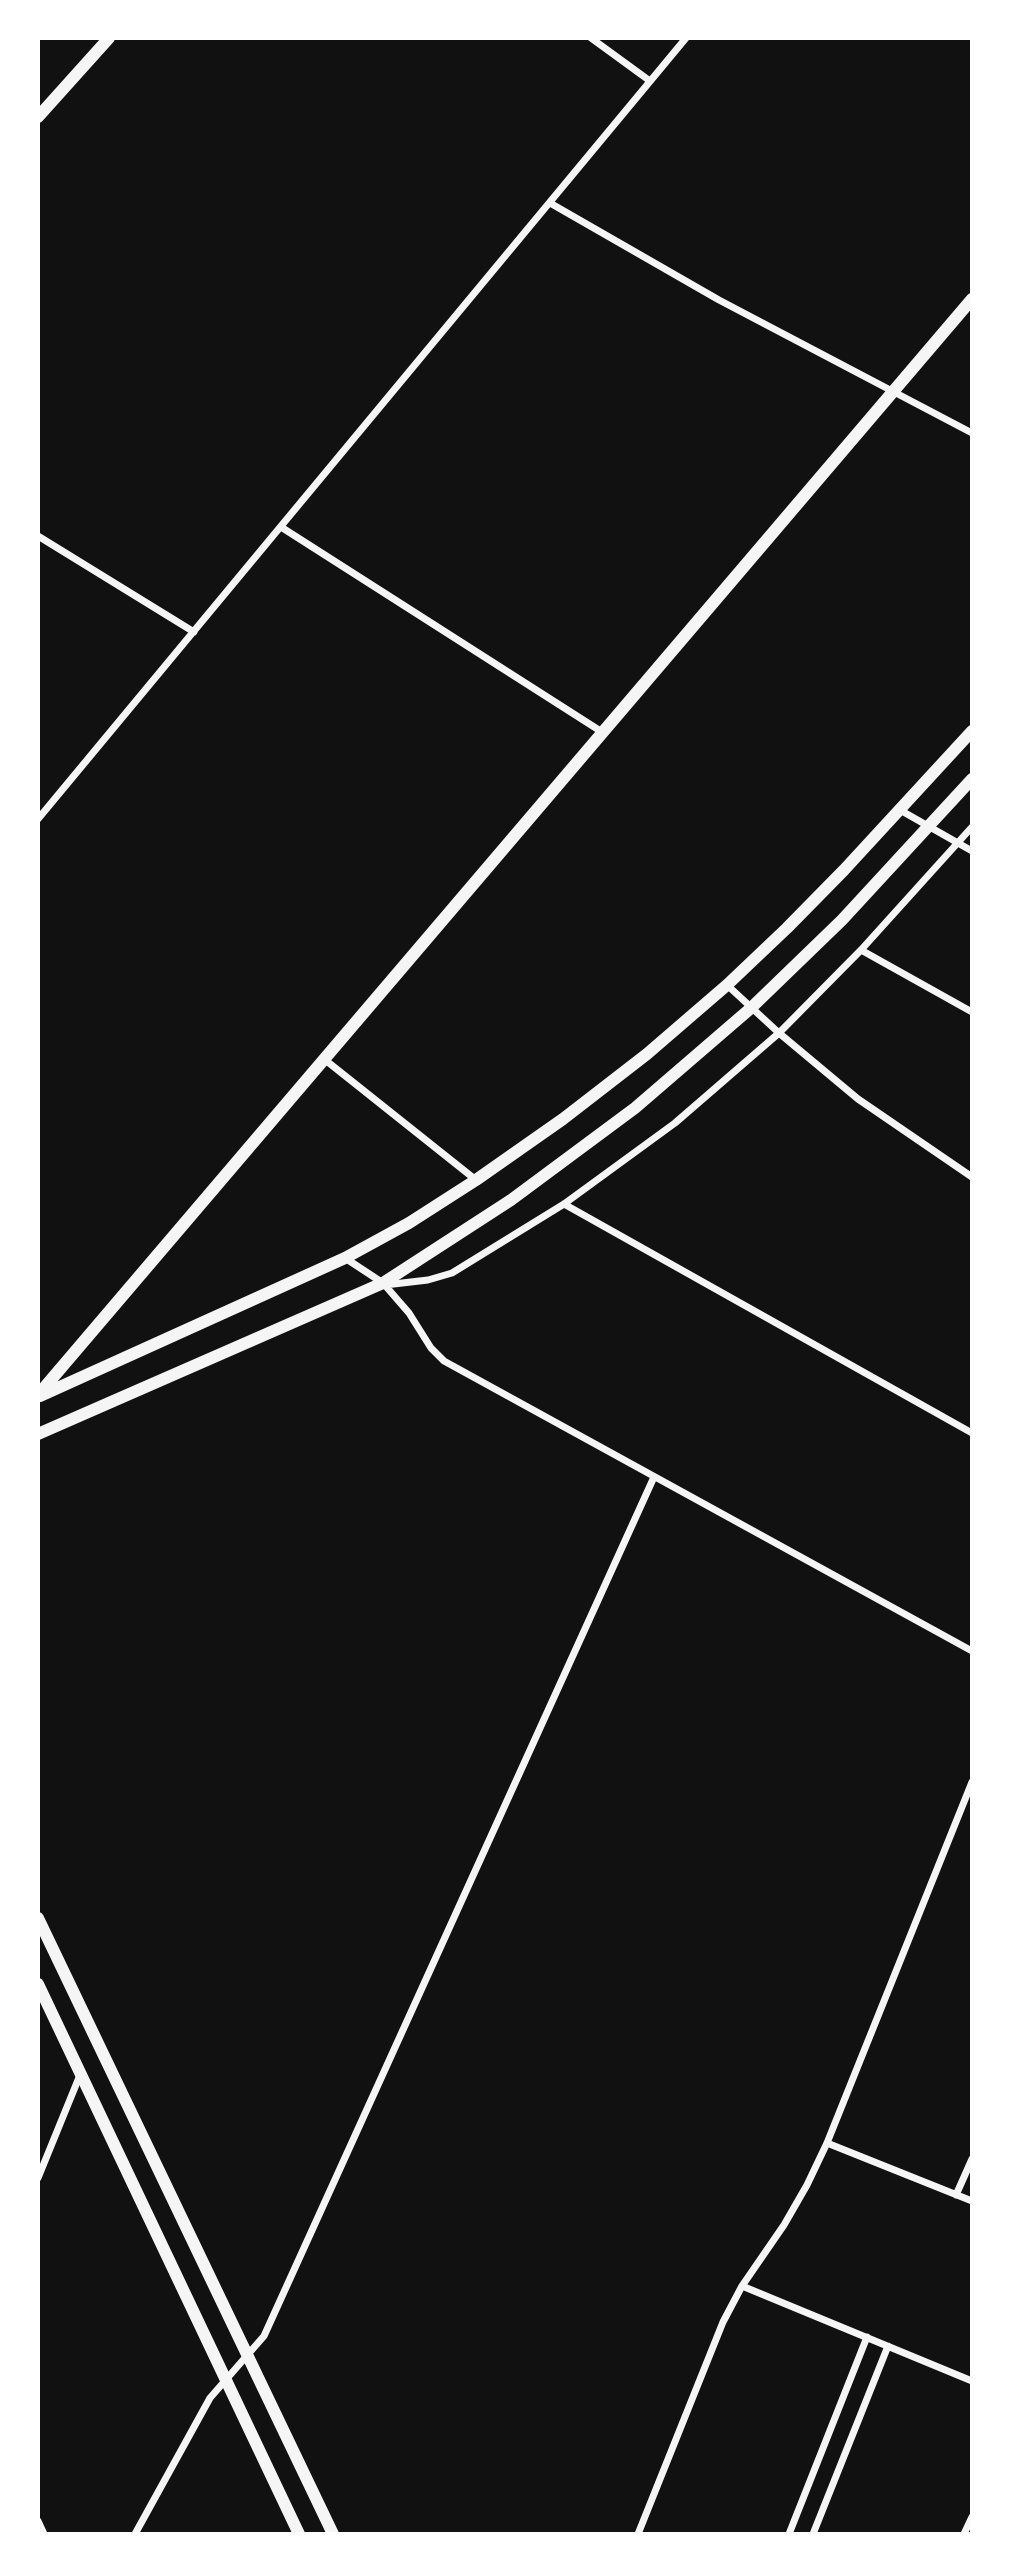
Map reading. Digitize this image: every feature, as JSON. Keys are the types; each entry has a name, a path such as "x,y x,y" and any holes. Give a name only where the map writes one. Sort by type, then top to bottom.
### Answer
{"street":[{"path":"38,117 109,38"},
{"path":"590,38 650,81"},
{"path":"38,819 686,38"},
{"path":"550,203 719,300 971,433"},
{"path":"38,1396 971,299"},
{"path":"281,527 603,732"},
{"path":"38,536 194,632"},
{"path":"38,1396 345,1258 409,1223 563,1119 727,985 806,909 971,731"},
{"path":"38,1433 384,1284 574,1155 751,1008 842,919 971,779"},
{"path":"900,810 971,851"},
{"path":"384,1284 428,1280 452,1273 564,1203 675,1123 779,1033 861,950 971,827"},
{"path":"861,950 971,1012"},
{"path":"727,985 858,1099 971,1177"},
{"path":"323,1058 476,1180"},
{"path":"564,1203 971,1433"},
{"path":"345,1258 384,1284 409,1313 431,1348 444,1362 971,1651"},
{"path":"135,2533 210,2398 264,2336 654,1477"},
{"path":"638,2533 723,2322 742,2286 784,2225 827,2143 971,1782"},
{"path":"38,1918 333,2533"},
{"path":"38,1984 299,2533"},
{"path":"38,2178 81,2073"},
{"path":"827,2143 971,2201"},
{"path":"957,2195 971,2158"},
{"path":"742,2286 971,2381"},
{"path":"789,2533 867,2337"},
{"path":"813,2533 888,2346"},
{"path":"964,2533 971,2516"},
{"path":"38,2521 44,2533"}]}
